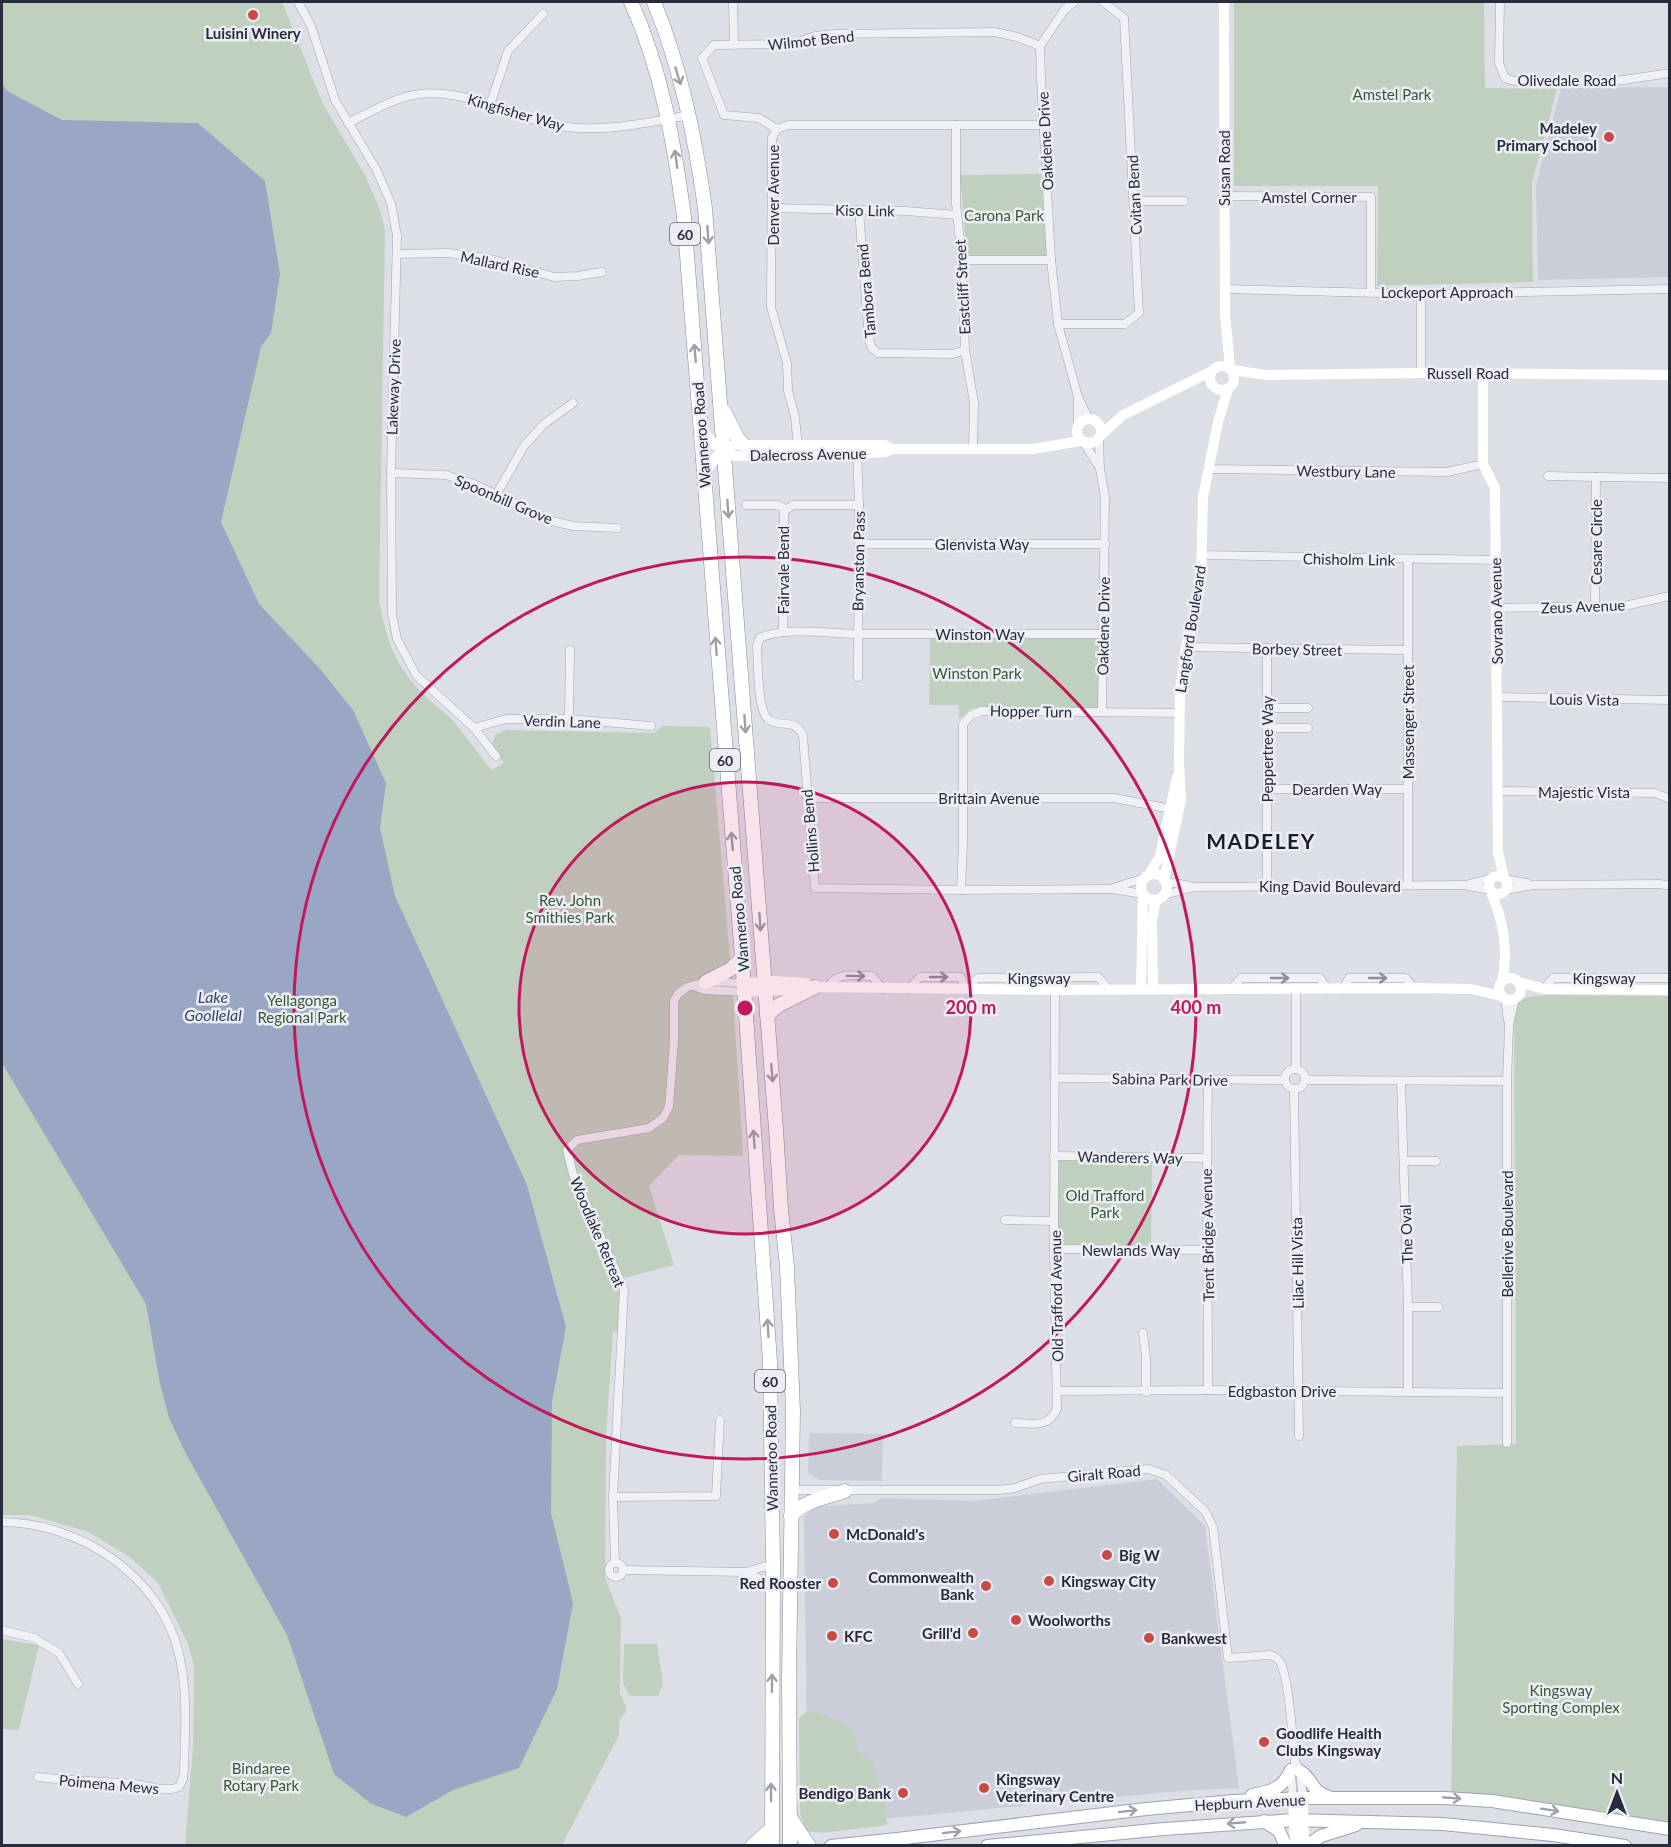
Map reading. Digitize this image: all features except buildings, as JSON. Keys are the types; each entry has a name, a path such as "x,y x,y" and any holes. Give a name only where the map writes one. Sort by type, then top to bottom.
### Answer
{"highway":[{"name":"Wanneroo Road","path":"631,2 657,69 669,119 684,217 742,958 770,1362 773,1564 772,1845"},
{"name":"Wanneroo Road","path":"654,2 690,115 705,208 774,1098 791,1354 790,1845"},
{"path":"720,404 744,446"},
{"path":"700,984 731,969 742,958"},
{"path":"767,1015 779,1005 821,987"},
{"path":"752,1112 759,1103 774,1098"},
{"path":"770,1362 777,1390 781,1470 786,1484 792,1490 785,1493 780,1502 780,1594 772,1602"},
{"path":"791,1516 807,1503 845,1491"},
{"path":"771,1740 777,1743 781,1739 781,1715 789,1698"},
{"path":"789,1815 809,1845"},
{"path":"752,1845 771,1829"}],"main road":[{"path":"1234,1801 1270,1791 1287,1780 1295,1768 1305,1774 1317,1793 1334,1798"},
{"name":"Hepburn Avenue","path":"831,1845 1146,1809 1298,1798 1445,1798 1492,1801 1670,1829"},
{"name":"Hepburn Avenue","path":"987,1845 1299,1820 1369,1821 1496,1828 1625,1845"},
{"path":"1264,1821 1279,1831 1286,1845"},
{"path":"1305,1845 1322,1836 1369,1821"}],"street":[{"name":"Lakeway Drive","path":"298,2 311,26 334,100 376,169 391,202 397,236 390,473 392,614 397,639 416,675 474,728 496,756"},
{"path":"733,2 734,45"},
{"path":"1040,46 1065,9 1074,2"},
{"name":"Cvitan Bend","path":"1058,324 1125,324 1139,313 1124,18 1103,2"},
{"name":"Susan Road","path":"1224,2 1223,196 1226,334 1231,369"},
{"name":"Olivedale Road","path":"1500,2 1499,63 1505,78 1514,81 1623,80 1670,73"},
{"path":"490,105 508,51 543,14"},
{"name":"Wilmot Bend","path":"777,129 759,118 724,115 702,58 714,45 793,44 815,36 835,34 995,32 1040,46"},
{"name":"Oakdene Drive","path":"1040,46 1051,260 1058,324 1078,397 1092,419"},
{"name":"Kingfisher Way","path":"348,123 403,97 424,94 455,95 528,118 568,127 601,127 690,115"},
{"name":"Denver Avenue","path":"798,450 795,417 788,391 787,363 771,307 772,138 777,129 789,124 1044,124"},
{"name":"Eastcliff Street","path":"956,125 956,202 962,260 965,350 974,403 973,449"},
{"name":"Amstel Corner","path":"1223,196 1371,197 1371,292"},
{"path":"1134,201 1184,201"},
{"name":"Kiso Link","path":"773,208 906,211 957,215"},
{"name":"Tambora Bend","path":"859,210 869,340 872,348 878,353 952,354 965,350"},
{"name":"Mallard Rise","path":"397,254 448,254 486,258 554,277 602,272"},
{"path":"962,260 1051,260"},
{"name":"Lockeport Approach","path":"1225,289 1421,294 1670,289"},
{"path":"1421,294 1421,373"},
{"name":"Susan Road","path":"1213,369 1226,334"},
{"path":"1124,415 1085,419 1077,427 1076,433 1082,442 1092,443 1124,415 1222,365 1231,369 1234,379 1230,387 1213,385 1180,387"},
{"path":"1213,369 1213,385"},
{"name":"Russell Road","path":"1231,369 1267,375 1421,373 1670,375"},
{"name":"Sovrano Avenue","path":"1483,374 1483,464 1495,488 1499,913"},
{"name":"Russell Road","path":"1230,387 1267,375"},
{"name":"Langford Boulevard","path":"1213,385 1218,422"},
{"name":"Langford Boulevard","path":"1165,880 1181,800 1179,713 1186,647 1201,583 1203,497 1218,422 1230,387"},
{"name":"Oakdene Drive","path":"1077,427 1078,397"},
{"path":"496,495 524,446 544,424 573,403"},
{"path":"1092,419 1100,426 1100,437"},
{"name":"Dalecross Avenue","path":"1052,446 1077,427"},
{"path":"701,429 714,444 724,450 704,474"},
{"name":"Oakdene Drive","path":"1100,437 1100,469 1105,491 1102,712"},
{"name":"Oakdene Drive","path":"1082,442 1100,469"},
{"name":"Dalecross Avenue","path":"724,450 733,446 886,452 892,448 1033,449 1082,442"},
{"name":"Dalecross Avenue","path":"724,450 734,456 798,450"},
{"name":"Bryanston Pass","path":"857,450 858,677"},
{"name":"Westbury Lane","path":"1208,469 1447,472 1483,464"},
{"name":"Spoonbill Grove","path":"390,473 446,475 474,484 552,521 573,526 617,528"},
{"name":"Cesare Circle","path":"1548,476 1670,478"},
{"name":"Cesare Circle","path":"1595,607 1596,477"},
{"name":"Fairvale Bend","path":"746,505 777,505 786,509 800,505 859,505"},
{"name":"Fairvale Bend","path":"783,632 783,519 786,509"},
{"name":"Glenvista Way","path":"859,544 1105,544"},
{"name":"Chisholm Link","path":"1202,555 1496,560"},
{"name":"Massenger Street","path":"1408,560 1408,885"},
{"name":"Zeus Avenue","path":"1496,608 1624,606 1670,596"},
{"name":"Hollins Bend","path":"857,634 783,632 760,638 757,646 762,708 767,718 776,723 792,724 800,729 803,736 815,888 1112,889 1143,895"},
{"name":"Winston Way","path":"857,634 1102,634"},
{"name":"Borbey Street","path":"1186,647 1408,650"},
{"name":"Peppertree Way","path":"1267,648 1267,886"},
{"path":"569,719 570,650"},
{"name":"Louis Vista","path":"1498,697 1670,700"},
{"path":"1267,708 1308,708"},
{"name":"Hopper Turn","path":"961,890 963,724 970,716 981,711 1179,713"},
{"name":"Verdin Lane","path":"474,728 506,719 569,719 651,726"},
{"path":"1267,728 1308,728"},
{"name":"Langford Boulevard","path":"1146,877 1160,856 1179,765"},
{"name":"Dearden Way","path":"1267,789 1408,789"},
{"name":"Majestic Vista","path":"1497,791 1655,793 1670,799"},
{"name":"Brittain Avenue","path":"807,798 1114,798 1171,809"},
{"path":"1157,875 1165,880 1167,889 1160,898 1152,920 1147,988 1141,886 1146,877 1157,875"},
{"name":"Hollins Bend","path":"1112,889 1146,877"},
{"name":"King David Boulevard","path":"1165,880 1195,886 1464,885 1500,882 1534,885 1660,884 1670,886"},
{"path":"1491,890 1497,894 1500,882"},
{"name":"King David Boulevard","path":"1464,885 1491,890"},
{"name":"King David Boulevard","path":"1160,898 1195,886"},
{"name":"Sovrano Avenue","path":"1491,890 1499,913 1504,943 1505,968 1501,982"},
{"path":"1143,895 1149,900 1160,898"},
{"name":"Sovrano Avenue","path":"1504,943 1517,981"},
{"name":"Kingsway","path":"968,989 978,978 1098,977 1109,989"},
{"name":"Kingsway","path":"1232,989 1241,978 1320,978 1327,989"},
{"name":"Kingsway","path":"1471,989 1510,978 1543,989"},
{"name":"Kingsway","path":"1543,989 1553,978 1670,978"},
{"path":"1501,982 1499,991 1509,997 1520,990 1517,981"},
{"name":"Kingsway","path":"744,987 807,983 821,987 883,989 1413,988 1471,989 1509,997 1543,989 1670,990"},
{"path":"700,984 744,987"},
{"path":"700,984 704,990 744,987"},
{"name":"Woodlake Retreat","path":"615,1563 613,1497 624,1289 573,1174 567,1150 578,1140 642,1129 655,1125 663,1118 669,1107 673,1079 674,1001 682,991 700,984"},
{"path":"1296,989 1296,1069"},
{"name":"Old Trafford Avenue","path":"1015,1423 1045,1424 1053,1418 1057,1409 1054,1249 1055,990"},
{"name":"Bellerive Boulevard","path":"1507,1443 1509,997"},
{"path":"1296,1069 1302,1072 1305,1080 1302,1087 1294,1089 1288,1086 1285,1080 1287,1073 1296,1069"},
{"name":"Sabina Park Drive","path":"1055,1078 1285,1080"},
{"name":"Trent Bridge Avenue","path":"1208,1080 1206,1158 1208,1390"},
{"path":"1305,1080 1507,1081"},
{"name":"The Oval","path":"1401,1081 1408,1307 1408,1392"},
{"name":"Lilac Hill Vista","path":"1294,1089 1299,1437"},
{"name":"Wanderers Way","path":"1054,1156 1206,1158"},
{"path":"1404,1161 1436,1161"},
{"path":"1005,1220 1054,1221"},
{"name":"Newlands Way","path":"1054,1249 1208,1250"},
{"path":"1408,1307 1438,1307"},
{"path":"1143,1333 1146,1392"},
{"name":"Edgbaston Drive","path":"1057,1391 1208,1390 1506,1394"},
{"path":"613,1497 716,1496 720,1420"},
{"name":"Giralt Road","path":"792,1490 999,1490 1015,1488 1040,1479 1148,1468 1166,1475 1205,1511 1213,1527 1228,1658 1270,1655 1276,1657 1280,1662 1285,1683 1299,1820 1305,1845"},
{"name":"Poimena Mews","path":"2,1522 25,1522 81,1540 98,1548 134,1575 154,1599 170,1627 183,1673 184,1768 183,1779 179,1787 169,1789 129,1783 76,1782 38,1777"},
{"path":"615,1563 621,1565 623,1570 619,1577 610,1576 608,1568 615,1563"},
{"path":"623,1570 746,1572 773,1564"},
{"path":"746,1572 762,1580 772,1602"},
{"path":"2,1630 34,1638 59,1653 78,1684"},
{"name":"Giralt Road","path":"1295,1845 1299,1820"}],"shaded area":[{"name":"Madeley Primary School","path":"1669,87 1669,277 1538,280 1536,185 1561,88"},
{"path":"809,1433 883,1434 882,1481 820,1480 808,1473"},
{"path":"1157,1479 1205,1526 1239,1788 1180,1791 808,1826 804,1517 814,1507 873,1503 882,1498 974,1501"}],"green space":[{"name":"Yellagonga Regional Park","path":"2,2 282,2 322,102 366,177 381,213 385,231 379,602 385,628 398,661 412,682 451,719 492,770 504,763 492,744 495,735 506,730 654,733 662,726 710,727 733,991 743,1156 679,1155 649,1186 674,1265 620,1279 623,1332 613,1332 606,1435 605,1578 621,1618 620,1693 627,1709 619,1722 619,1735 562,1845 185,1845 193,1747 194,1666 188,1644 158,1583 131,1558 89,1532 30,1515 2,1515"},
{"name":"Amstel Park","path":"1234,2 1484,2 1485,88 1557,89 1532,183 1533,282 1377,286 1378,186 1234,186"},
{"name":"Carona Park","path":"1041,174 1047,256 967,256 960,175"},
{"name":"Winston Park","path":"930,637 1098,638 1098,708 972,708 959,719 959,705 929,705"},
{"name":"Kingsway Sporting Complex","path":"1548,995 1669,996 1669,1824 1451,1794 1457,1446 1516,1444 1514,1003 1528,997"},
{"name":"Old Trafford Park","path":"1058,1160 1152,1162 1151,1245 1058,1245"},
{"path":"2,1639 39,1645 19,1730 2,1729"},
{"path":"624,1644 657,1644 663,1684 658,1696 630,1696 623,1684"},
{"path":"808,1711 839,1722 853,1732 858,1751 872,1761 885,1801 887,1825 823,1833 805,1829 800,1812 799,1718"}],"water":[{"name":"Lake Goollelal","path":"2,83 7,91 62,120 198,123 265,181 280,274 271,333 261,347 221,522 259,604 321,670 353,710 386,783 380,828 395,896 527,1185 566,1327 552,1402 551,1513 573,1603 557,1689 519,1768 453,1790 406,1817 370,1803 334,1774 287,1635 185,1452 169,1418 160,1384 146,1304 2,1063"}],"place":[{"name":"Luisini Winery","path":"253,15"},
{"name":"Madeley Primary School","path":"1609,137"},
{"name":"McDonald's","path":"834,1534"},
{"name":"Big W","path":"1107,1555"},
{"name":"Kingsway City","path":"1049,1581"},
{"name":"Red Rooster","path":"833,1583"},
{"name":"Commonwealth Bank","path":"986,1586"},
{"name":"Woolworths","path":"1016,1620"},
{"name":"Grill'd","path":"973,1633"},
{"name":"KFC","path":"832,1636"},
{"name":"Bankwest","path":"1149,1638"},
{"name":"Goodlife Health Clubs Kingsway","path":"1264,1742"},
{"name":"Kingsway Veterinary Centre","path":"984,1788"},
{"name":"Bendigo Bank","path":"903,1793"}],"district":[{"name":"MADELEY","path":"1261,840"}],"park label":[{"name":"Rev. John Smithies Park","path":"570,908"},
{"name":"Bindaree Rotary Park","path":"261,1776"}]}
